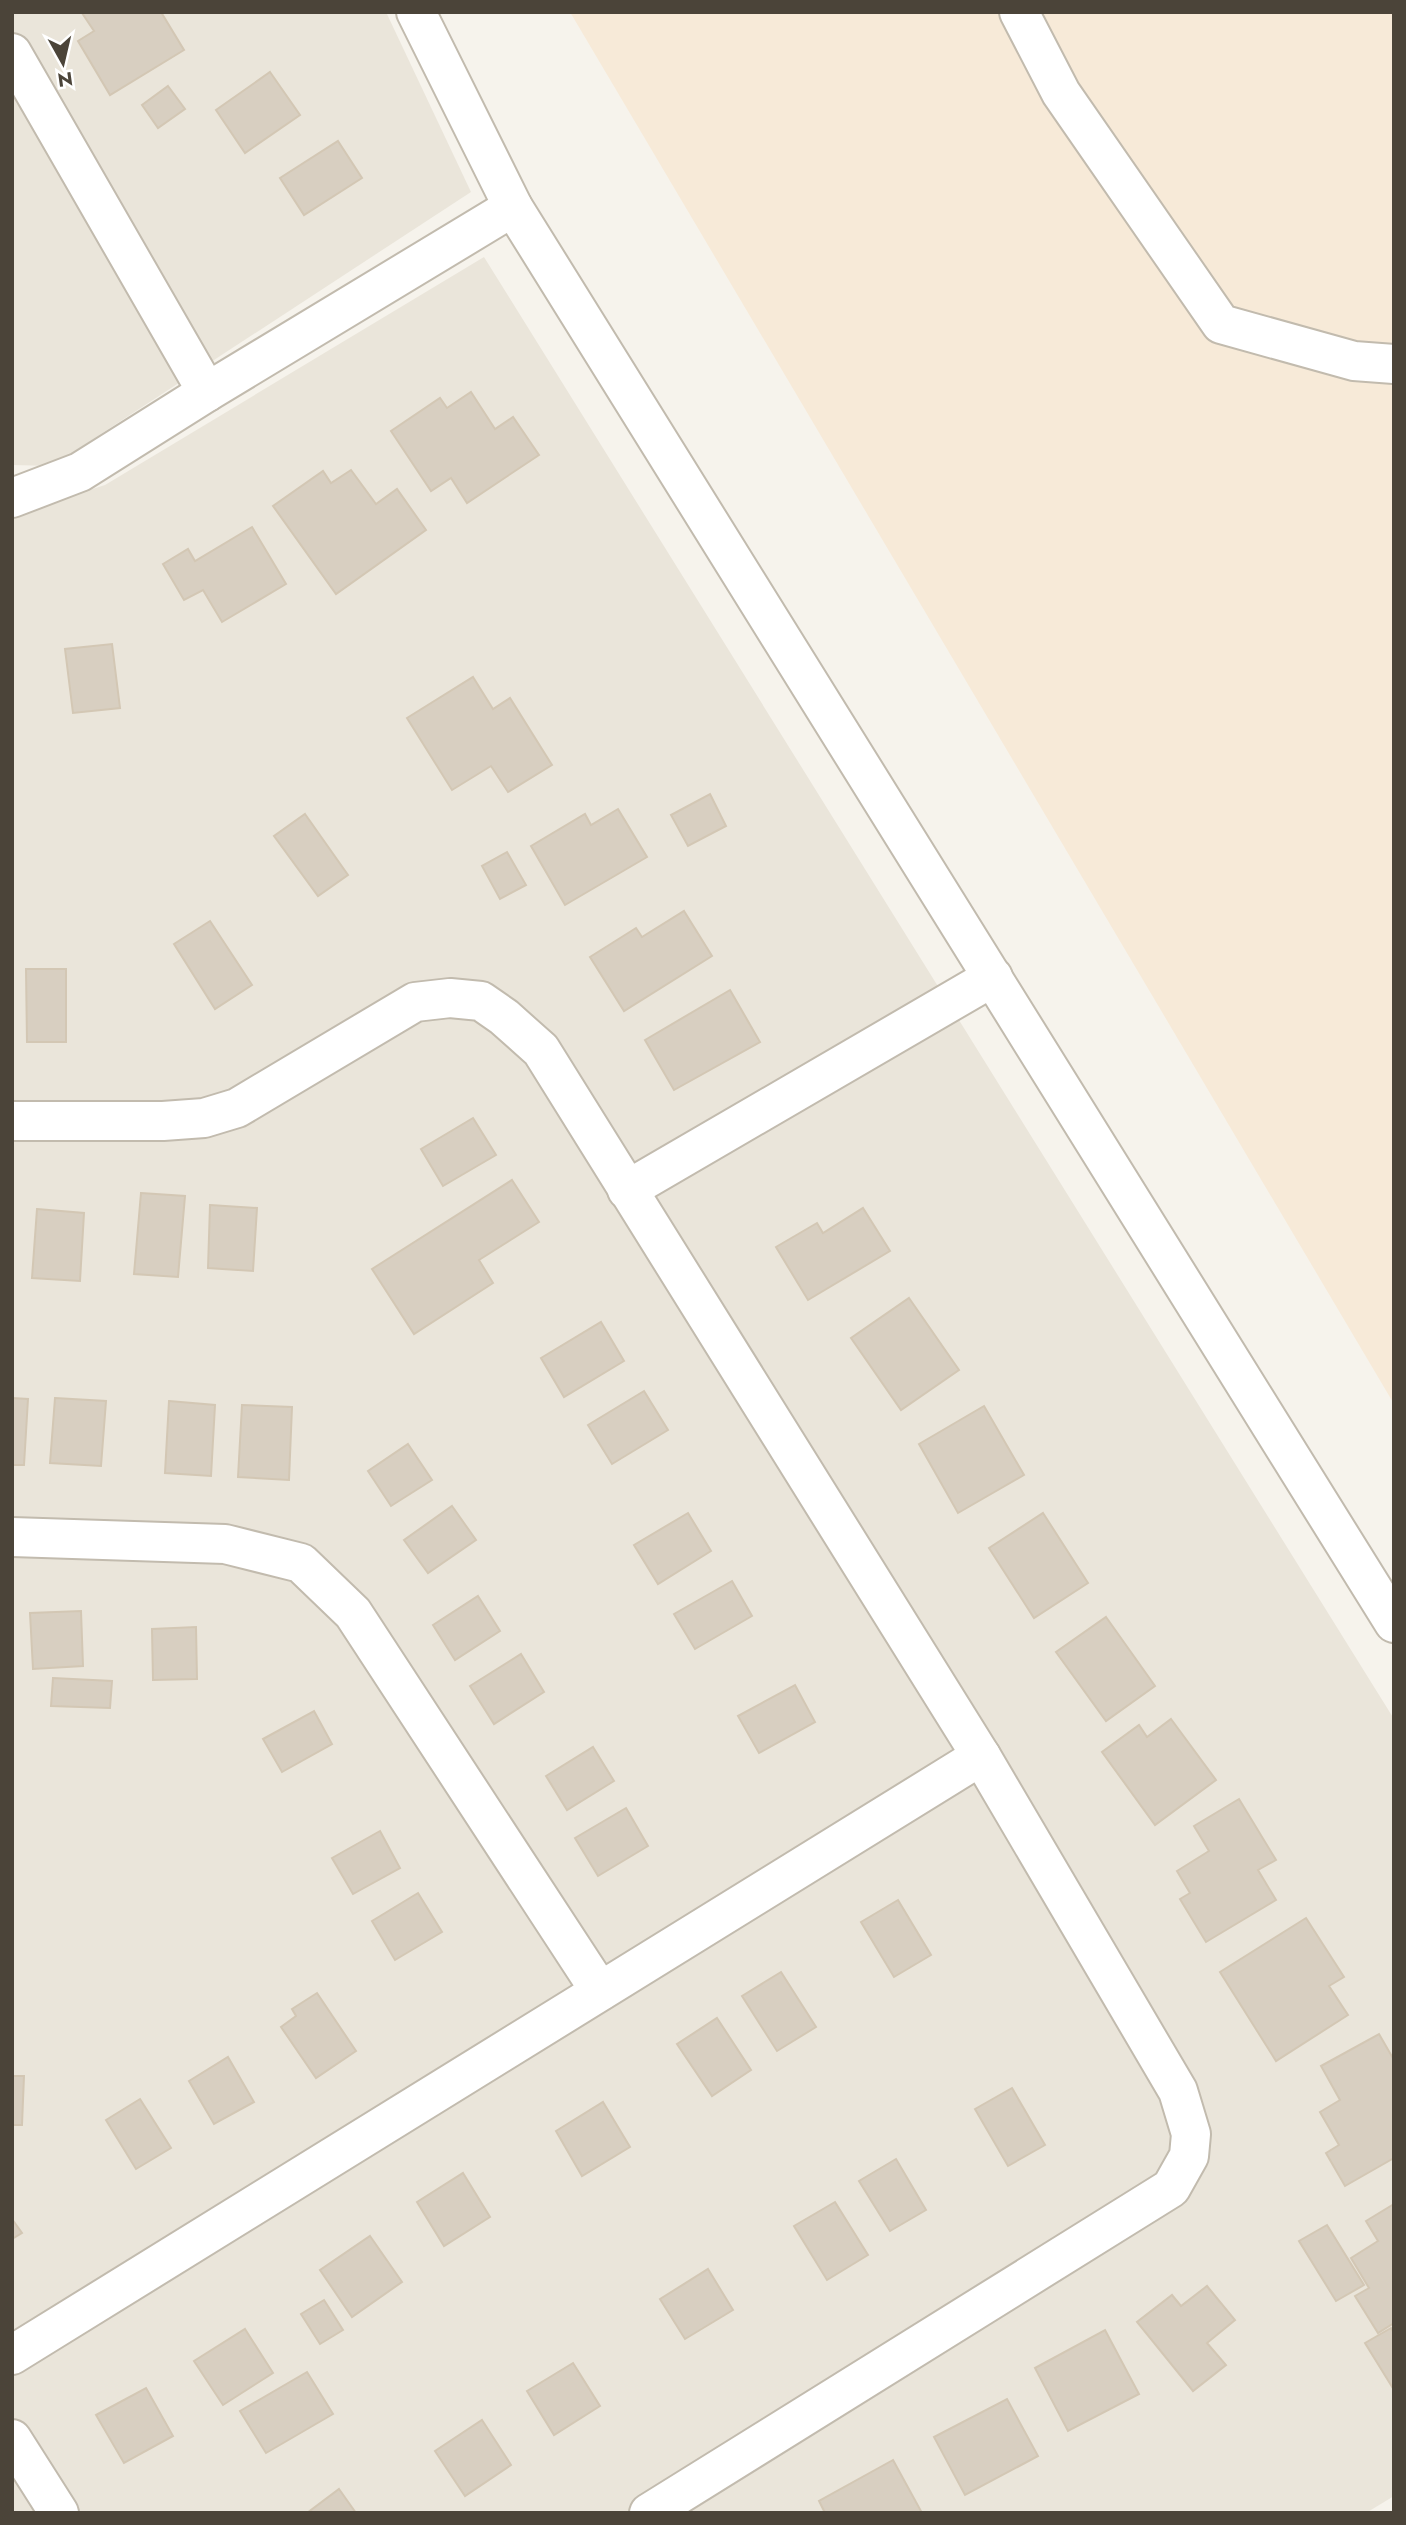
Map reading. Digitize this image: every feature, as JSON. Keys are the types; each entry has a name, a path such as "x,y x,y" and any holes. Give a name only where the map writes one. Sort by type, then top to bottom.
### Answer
{"street":[{"path":"416,12 513,207 1394,1623"},
{"path":"1019,12 1061,93 1221,324 1354,361 1394,364"},
{"path":"12,53 207,392"},
{"path":"12,498 80,472 513,207"},
{"path":"626,1190 993,977"},
{"path":"12,1121 204,1118 237,1108 415,1002 450,998 481,1001 504,1017 541,1050 981,1756 1178,2091 1191,2134 1189,2156 1171,2188 649,2513"},
{"path":"12,1537 225,1544 301,1563 353,1613 600,1991"},
{"path":"12,2356 981,1756"},
{"path":"12,2439 59,2513"}],"shaded area":[{"path":"12,12 386,12 471,192 52,466 12,465"},
{"path":"570,12 1394,12 1394,1404"},
{"path":"484,257 1394,1719 1394,2496 1366,2513 12,2513 12,515 105,485"}],"building":[{"path":"161,12 184,50 110,95 78,41 94,31 82,13"},
{"path":"270,72 300,115 245,153 216,110"},
{"path":"168,86 185,109 158,128 142,105"},
{"path":"338,141 362,178 304,215 280,178"},
{"path":"471,392 495,429 513,417 539,455 467,503 451,478 431,491 391,431 440,398 447,408"},
{"path":"351,470 376,504 397,489 426,530 336,594 273,506 323,471 331,483"},
{"path":"252,527 286,584 222,622 203,590 184,600 163,564 188,549 195,561"},
{"path":"112,644 120,708 73,713 65,649"},
{"path":"473,677 493,709 510,698 552,765 508,792 491,766 452,790 407,718"},
{"path":"710,794 726,826 688,846 671,815"},
{"path":"618,809 647,857 565,905 531,846 585,814 591,825"},
{"path":"305,814 348,875 318,896 274,836"},
{"path":"507,852 526,885 500,899 482,866"},
{"path":"684,911 712,956 624,1011 590,957 636,928 642,937"},
{"path":"210,921 252,985 215,1009 174,944"},
{"path":"26,969 66,969 66,1042 27,1042"},
{"path":"730,990 760,1042 674,1090 645,1040"},
{"path":"473,1118 496,1155 443,1186 421,1149"},
{"path":"512,1180 539,1222 479,1260 493,1283 414,1334 372,1269"},
{"path":"141,1193 185,1196 178,1277 134,1274"},
{"path":"210,1205 257,1208 253,1271 208,1268"},
{"path":"863,1208 890,1251 808,1300 776,1247 817,1223 823,1233"},
{"path":"37,1209 84,1213 80,1281 32,1278"},
{"path":"909,1298 959,1370 901,1410 851,1338"},
{"path":"601,1322 624,1361 564,1397 541,1358"},
{"path":"644,1391 668,1430 612,1464 588,1425"},
{"path":"12,1398 28,1399 24,1465 12,1465"},
{"path":"55,1398 106,1401 101,1466 50,1463"},
{"path":"169,1401 215,1405 211,1476 165,1473"},
{"path":"242,1405 292,1407 289,1480 238,1477"},
{"path":"984,1406 1024,1475 958,1513 919,1444"},
{"path":"408,1444 432,1480 391,1506 368,1471"},
{"path":"452,1506 476,1540 428,1573 404,1540"},
{"path":"688,1513 711,1551 658,1584 634,1545"},
{"path":"1043,1513 1088,1583 1034,1618 989,1548"},
{"path":"732,1581 752,1616 695,1649 674,1614"},
{"path":"478,1596 500,1631 455,1660 433,1625"},
{"path":"81,1611 83,1666 33,1669 30,1613"},
{"path":"1106,1617 1155,1686 1106,1721 1056,1652"},
{"path":"196,1627 197,1679 153,1680 152,1629"},
{"path":"521,1654 544,1692 494,1724 470,1686"},
{"path":"53,1678 112,1681 110,1708 51,1706"},
{"path":"795,1685 815,1722 759,1753 738,1716"},
{"path":"314,1711 332,1744 282,1772 263,1739"},
{"path":"1171,1719 1216,1780 1155,1825 1102,1752 1139,1725 1147,1737"},
{"path":"593,1747 614,1781 567,1810 546,1776"},
{"path":"1239,1799 1276,1860 1258,1870 1276,1900 1206,1942 1180,1899 1190,1893 1177,1871 1209,1851 1194,1826"},
{"path":"626,1808 648,1846 598,1876 575,1838"},
{"path":"380,1831 400,1868 353,1894 332,1858"},
{"path":"418,1893 442,1932 395,1960 372,1921"},
{"path":"898,1900 931,1955 894,1977 861,1922"},
{"path":"1306,1918 1344,1977 1329,1986 1348,2015 1276,2061 1220,1972"},
{"path":"781,1972 816,2027 777,2051 742,1996"},
{"path":"317,1993 356,2051 316,2078 281,2027 296,2016 292,2009"},
{"path":"717,2018 751,2070 712,2096 677,2044"},
{"path":"1379,2034 1394,2060 1394,2158 1345,2186 1326,2153 1339,2145 1320,2112 1340,2100 1321,2066"},
{"path":"228,2057 254,2102 214,2124 189,2081"},
{"path":"12,2076 24,2076 22,2125 12,2125"},
{"path":"1012,2088 1045,2145 1008,2166 975,2109"},
{"path":"140,2099 171,2148 136,2169 106,2120"},
{"path":"603,2102 630,2147 582,2176 556,2131"},
{"path":"896,2159 926,2210 890,2231 859,2181"},
{"path":"463,2173 490,2217 444,2246 417,2202"},
{"path":"835,2202 868,2255 827,2280 794,2226"},
{"path":"1394,2204 1394,2323 1378,2333 1355,2296 1369,2288 1351,2258 1378,2241 1366,2221"},
{"path":"12,2219 22,2233 12,2239"},
{"path":"1327,2225 1364,2285 1336,2301 1299,2241"},
{"path":"370,2236 402,2282 352,2317 320,2270"},
{"path":"708,2269 733,2310 685,2339 660,2299"},
{"path":"1207,2286 1235,2320 1207,2343 1226,2365 1193,2391 1137,2322 1172,2295 1181,2306"},
{"path":"324,2300 343,2330 320,2344 301,2314"},
{"path":"1391,2328 1394,2333 1394,2390 1365,2343"},
{"path":"245,2329 273,2373 223,2405 194,2361"},
{"path":"1105,2330 1139,2394 1068,2431 1035,2368"},
{"path":"573,2363 600,2406 554,2435 527,2391"},
{"path":"307,2372 333,2414 266,2453 240,2411"},
{"path":"146,2388 173,2436 124,2463 96,2415"},
{"path":"1007,2399 1038,2456 965,2495 934,2437"},
{"path":"482,2420 511,2465 465,2496 435,2451"},
{"path":"893,2460 922,2513 825,2513 819,2501"},
{"path":"339,2489 356,2513 307,2513"}]}
